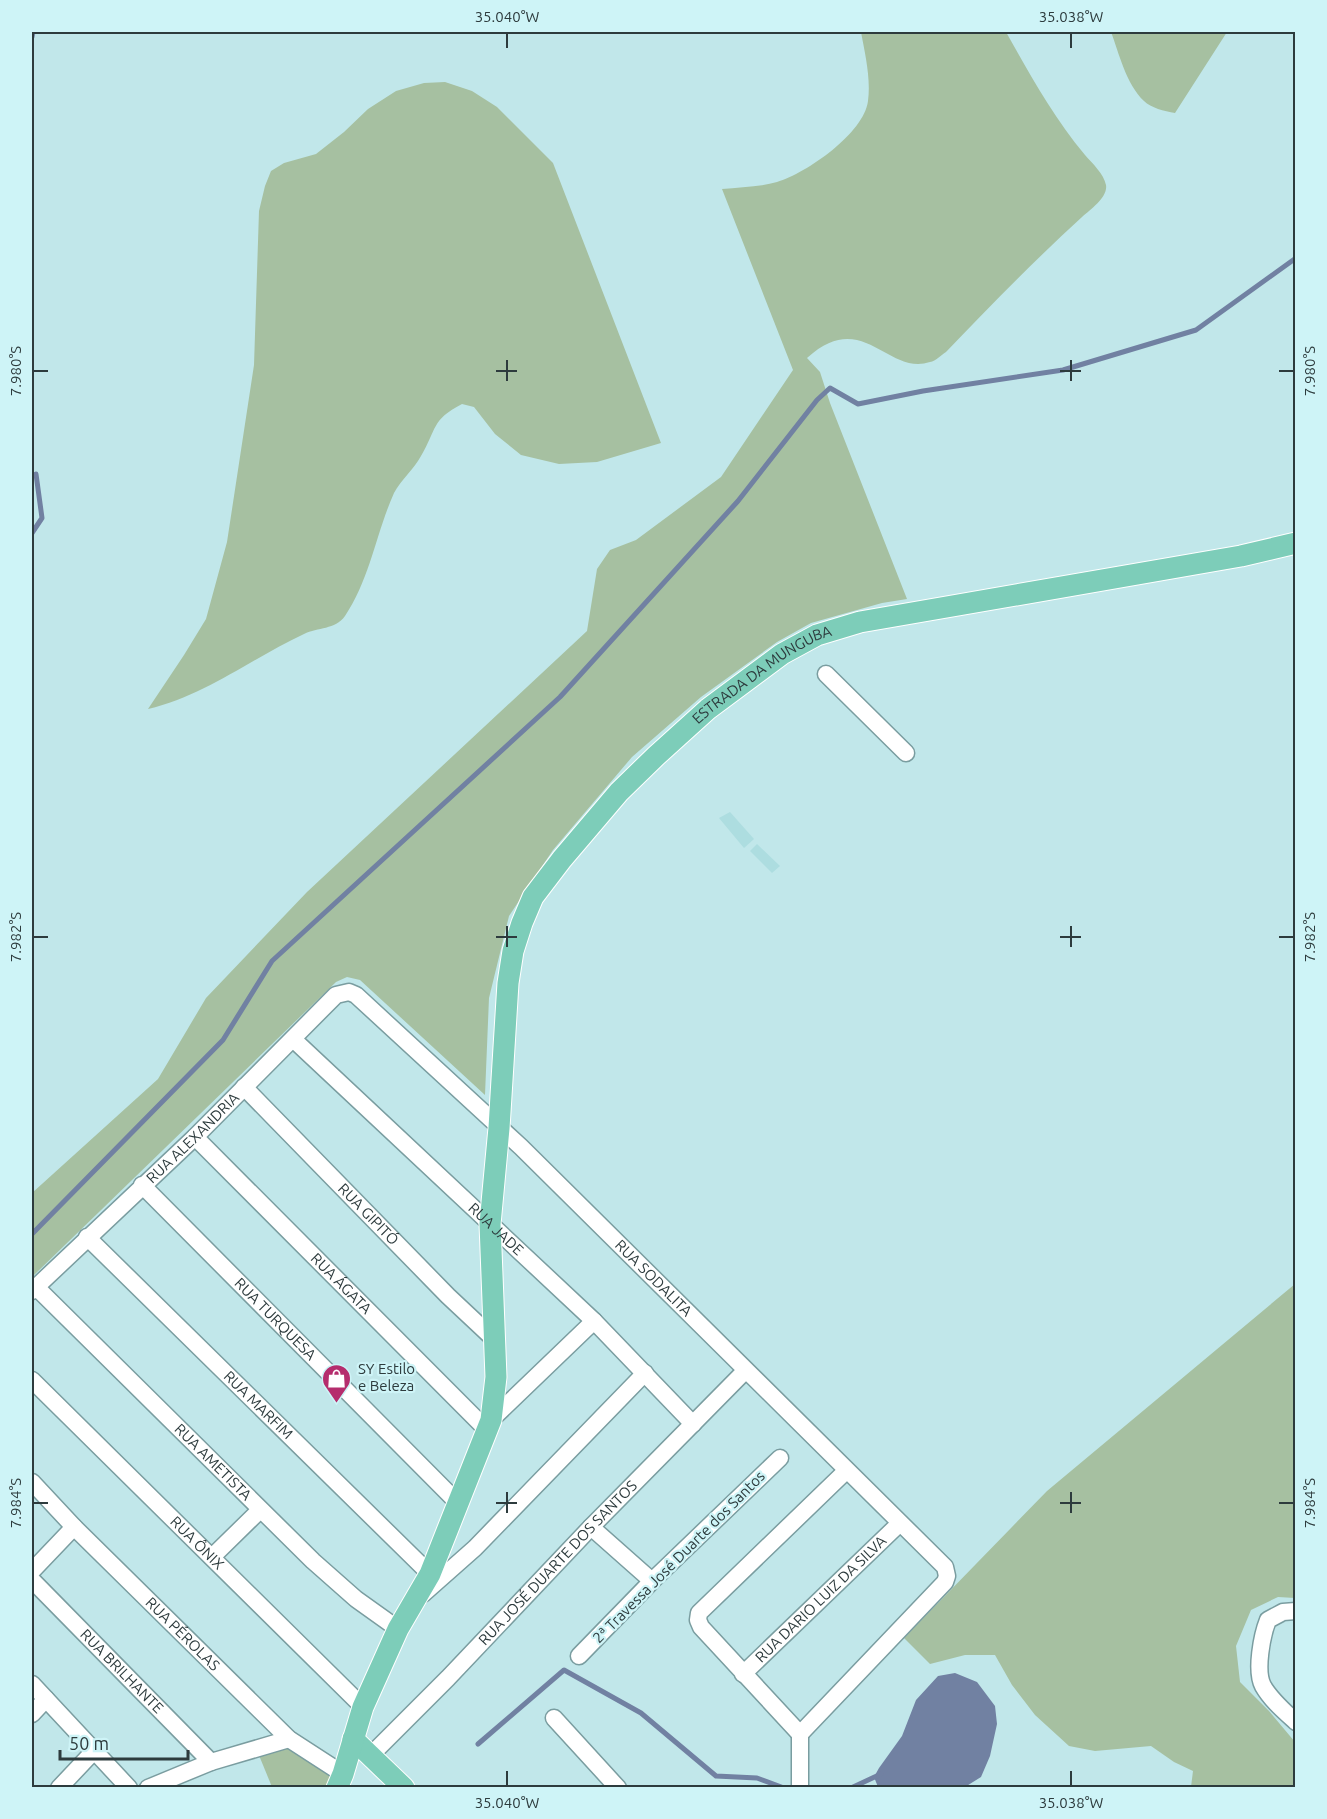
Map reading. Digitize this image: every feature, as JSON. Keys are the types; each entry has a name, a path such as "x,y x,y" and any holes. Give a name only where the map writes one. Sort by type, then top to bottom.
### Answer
{"main road":[{"name":"ESTRADA DA MUNGUBA","path":"340,1781 363,1707 398,1629 430,1574 489,1425 496,1377 490,1224 499,1128 508,983 513,951 533,897 562,859 612,800 708,709 773,661 818,635 860,622 1241,556 1296,543"},
{"path":"353,1739 404,1788"}],"street":[{"path":"826,674 906,753"},
{"name":"RUA ALEXANDRIA","path":"34,1289 195,1137 336,995 350,992 356,995"},
{"name":"RUA SODALITA","path":"356,995 521,1147 899,1524 945,1567 947,1576 945,1582 800,1734"},
{"name":"RUA JADE","path":"293,1039 594,1321 693,1424"},
{"name":"RUA GIPITÓ","path":"244,1087 448,1296 496,1341"},
{"name":"RUA ÁGATA","path":"195,1137 489,1425"},
{"name":"RUA TURQUESA","path":"142,1185 459,1504"},
{"name":"RUA MARFIM","path":"87,1237 430,1574"},
{"name":"RUA AMETISTA","path":"34,1289 260,1510 356,1599 398,1629"},
{"path":"489,1425 594,1321"},
{"name":"RUA JOSÉ DUARTE DOS SANTOS","path":"371,1755 745,1371"},
{"path":"413,1603 475,1548 645,1373"},
{"name":"RUA ÔNIX","path":"32,1380 363,1707"},
{"name":"2ª Travessa José Duarte dos Santos","path":"579,1656 652,1581 780,1458"},
{"path":"800,1788 800,1734 701,1628 698,1620 699,1613 846,1471"},
{"name":"RUA PÉROLAS","path":"32,1482 74,1527 289,1739 340,1781"},
{"path":"212,1557 260,1510"},
{"name":"RUA DARIO LUIZ DA SILVA","path":"743,1674 899,1524"},
{"path":"32,1571 74,1527"},
{"path":"591,1527 652,1581"},
{"name":"RUA BRILHANTE","path":"32,1580 211,1762"},
{"path":"1296,1611 1283,1612 1268,1620 1263,1632 1260,1657 1261,1684 1272,1700 1296,1722"},
{"path":"32,1684 129,1788"},
{"path":"32,1714 46,1699"},
{"path":"554,1718 618,1788"},
{"path":"148,1788 211,1762 289,1739"},
{"path":"59,1788 94,1750"}],"shaded area":[{"path":"730,812 754,839 744,848 719,818"},
{"path":"757,844 780,866 772,873 750,851"},
{"path":"955,1673 977,1682 995,1706 997,1724 990,1756 981,1777 965,1787 878,1787 874,1777 902,1736 916,1700 938,1676"}],"green space":[{"path":"861,32 1006,32 1052,110 1100,173 1106,185 1104,194 1098,202 1030,266 946,352 934,360 915,364 859,341 844,339 827,344 807,358 820,372 907,599 882,603 811,623 777,642 701,697 632,757 553,850 509,916 489,998 485,1095 360,980 347,977 336,982 32,1277 32,1193 158,1079 206,998 307,892 587,631 597,569 610,550 636,540 721,477 793,370 722,189 764,185 789,177 818,161 856,126 864,113 869,92"},
{"path":"1111,32 1227,32 1175,113 1150,106 1138,94 1124,68"},
{"path":"445,82 472,91 497,107 553,163 661,443 597,462 559,464 521,455 495,434 474,407 462,404 440,420 418,461 394,493 361,587 341,621 304,634 209,686 148,709 206,619 227,542 254,365 259,211 271,171 284,163 316,154 368,109 396,91 424,83"},
{"path":"1295,1284 1295,1598 1278,1597 1251,1610 1236,1646 1240,1682 1295,1742 1295,1787 1191,1787 1193,1771 1174,1762 1151,1746 1095,1751 1069,1746 1035,1715 1012,1685 995,1655 965,1655 930,1664 904,1638 1047,1491"},
{"path":"289,1739 343,1774 337,1787 272,1787 256,1748"}],"waterway":[{"path":"32,37 33,32"},
{"path":"32,1234 223,1040 272,961 560,697 738,501 817,400 830,388 858,404 923,391 1063,370 1196,330 1296,258"},
{"path":"32,533 42,518 36,474"},
{"path":"478,1744 564,1670 641,1713 716,1776 757,1778 784,1788"},
{"path":"851,1788 881,1774"}],"place":[{"name":"SY Estilo e Beleza","path":"337,1404"}]}
